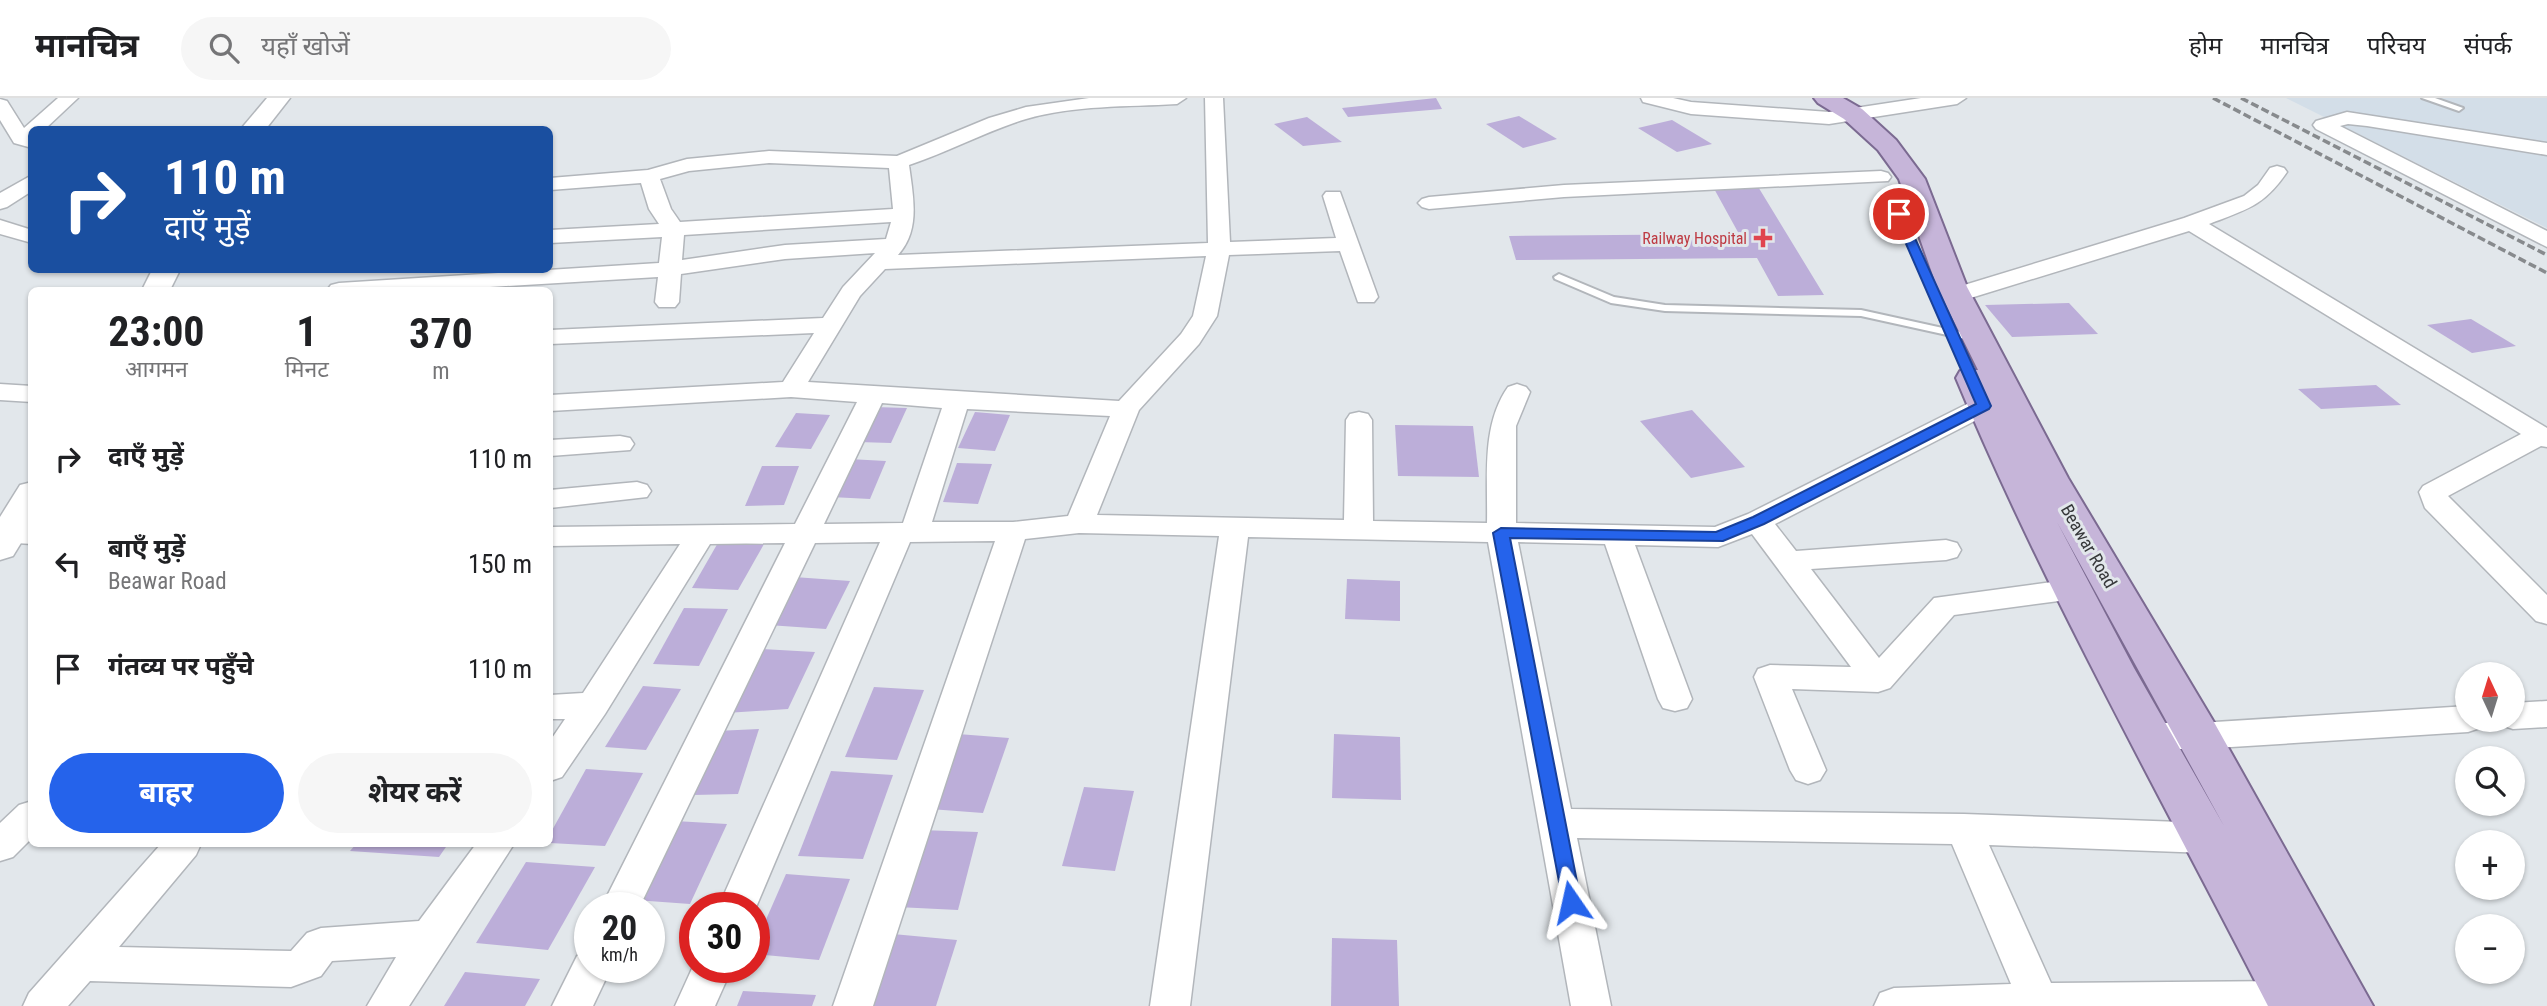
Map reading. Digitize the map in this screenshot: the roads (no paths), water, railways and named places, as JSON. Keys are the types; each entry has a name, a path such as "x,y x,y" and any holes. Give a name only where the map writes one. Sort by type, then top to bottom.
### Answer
{"main road":[{"name":"Beawar Road","path":"1797,98 1836,110 1887,145 1912,178 1944,299"},
{"name":"Beawar Road","path":"1836,110 1881,177 1998,404 2069,513 2199,736 2347,1006"},
{"name":"Beawar Road","path":"1998,404 2031,509 2148,736 2207,838 2293,1002"}],"street":[{"path":"28,126 69,98"},
{"path":"255,126 279,98"},
{"path":"553,184 649,176 687,165 769,157 899,162 929,152 996,122 1026,113 1067,105 1177,98"},
{"path":"1079,524 1126,409 1190,339 1207,307 1219,248 1214,98"},
{"path":"1650,98 1691,108 1836,110 1958,98"},
{"path":"0,105 21,131"},
{"path":"2547,149 2347,118 2323,125 2547,240"},
{"path":"791,389 871,260 895,245 904,215 899,162"},
{"path":"1944,299 2192,223 2251,200 2265,189 2277,172"},
{"path":"649,176 660,209 674,230 667,302"},
{"path":"1429,203 1564,191 1881,177"},
{"path":"0,203 18,187"},
{"path":"1333,195 1366,297"},
{"path":"553,237 904,215"},
{"path":"800,222 871,260"},
{"path":"2192,223 2543,437"},
{"path":"0,227 28,236"},
{"path":"386,287 671,269 785,253 871,260 1347,244"},
{"path":"553,344 829,325"},
{"path":"553,403 791,389 1126,409"},
{"path":"1517,392 1503,426 1501,533 1591,1006"},
{"path":"0,393 28,394"},
{"path":"628,892 873,395"},
{"path":"744,892 906,532 957,401"},
{"path":"553,536 1013,531 1079,524 1718,537 1758,521 1998,404"},
{"path":"0,408 28,409"},
{"path":"1357,531 1359,419"},
{"path":"2543,437 2433,492 2435,502 2547,613"},
{"path":"553,448 620,444"},
{"path":"553,499 637,491"},
{"path":"13,539 28,503"},
{"path":"1758,521 1878,680"},
{"path":"1170,1006 1235,528"},
{"path":"853,1006 1013,531"},
{"path":"553,762 593,705 701,534"},
{"path":"1617,535 1675,699"},
{"path":"1789,561 1946,550"},
{"path":"1808,770 1770,677 1878,680 1945,606 2074,589"},
{"path":"553,707 593,705"},
{"path":"2525,715 2547,714"},
{"path":"2148,736 2199,736 2455,720"},
{"path":"0,846 28,819"},
{"path":"1555,823 1964,829 2207,838"},
{"path":"1964,829 2039,1001"},
{"path":"43,1006 180,847"},
{"path":"387,1006 430,937 494,847"},
{"path":"81,962 291,969 307,964 321,945 430,937"},
{"path":"572,1006 584,983"},
{"path":"695,1006 705,983"},
{"path":"1894,1006 2039,1001 2293,1002"}],"lane":[{"path":"2426,98 2459,108"},
{"path":"1559,277 1611,300 1665,308 1861,313 1881,317 1944,299"}],"railway":[{"path":"2213,98 2547,273"},
{"path":"2241,98 2547,255"}],"place":[{"name":"Railway Hospital","path":"1763,238"}]}
